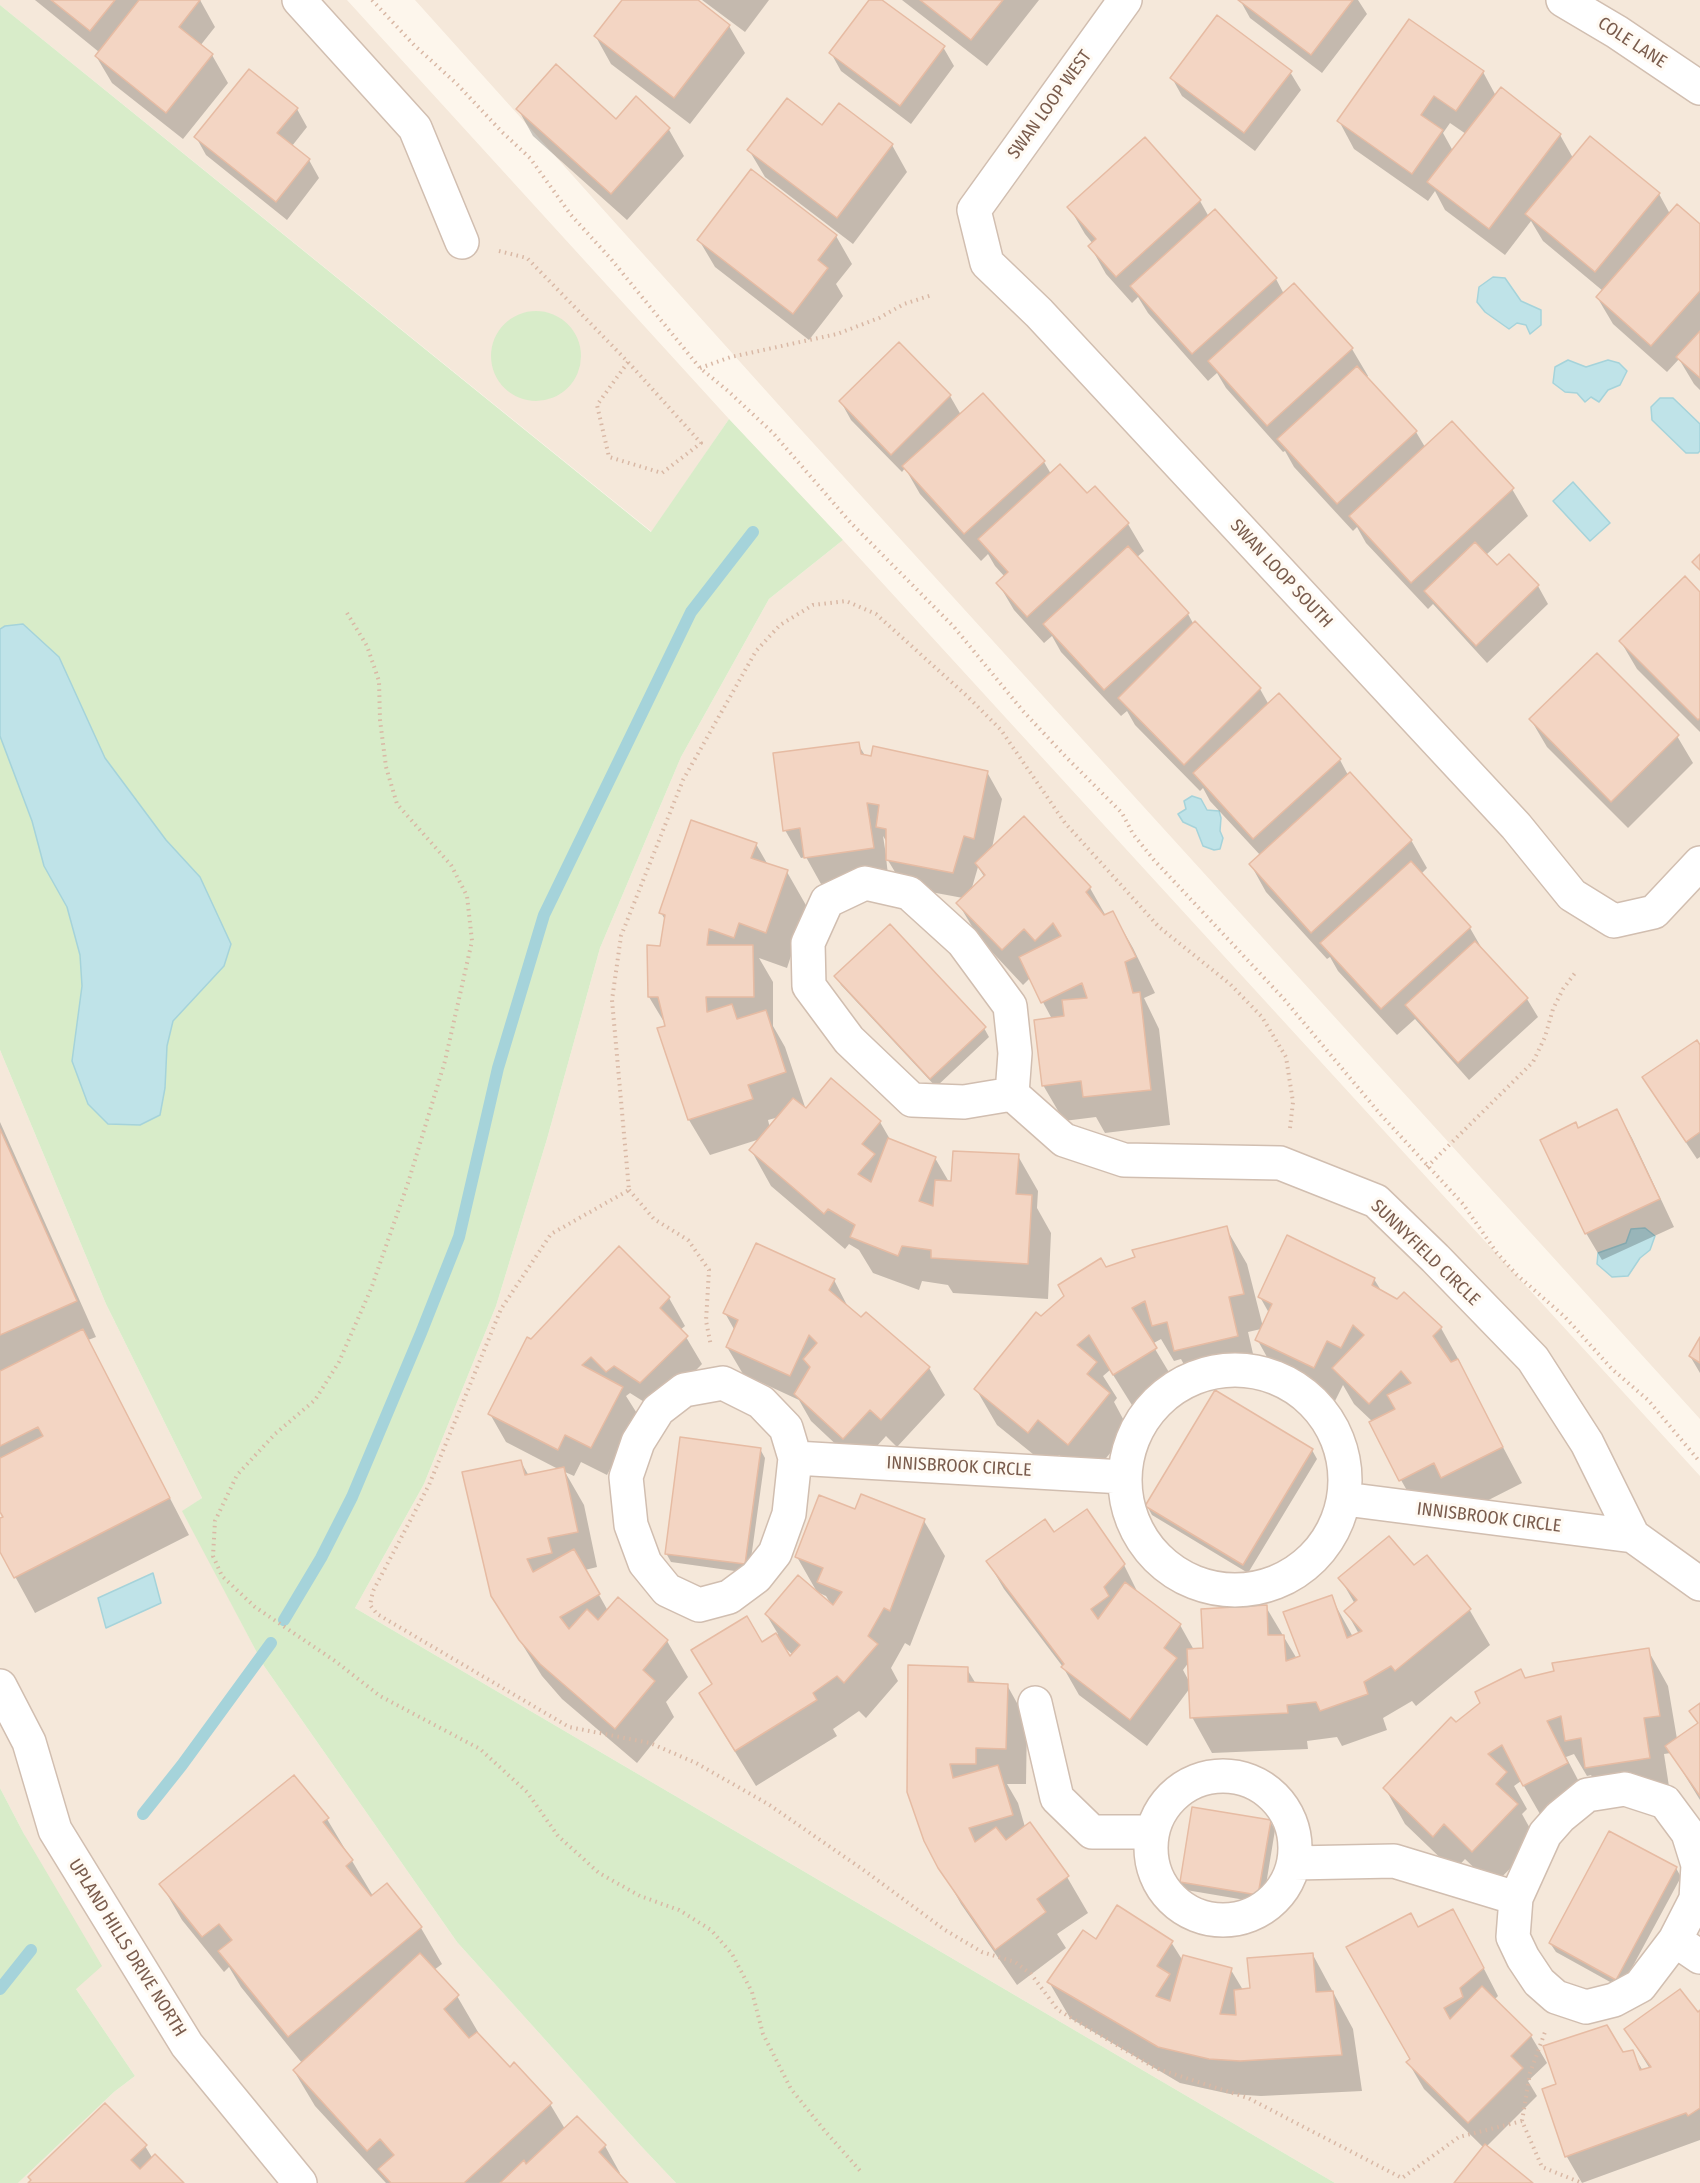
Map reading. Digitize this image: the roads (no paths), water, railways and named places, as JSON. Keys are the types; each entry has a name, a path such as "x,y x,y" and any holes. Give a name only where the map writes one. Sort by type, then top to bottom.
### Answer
{"street":[{"path":"298,0 416,128 462,242"},
{"name":"SWAN LOOP WEST","path":"974,210 1125,0"},
{"name":"COLE LANE","path":"1563,0 1617,32 1700,88"},
{"name":"SWAN LOOP SOUTH","path":"974,210 987,263 1039,313 1516,826 1572,895 1614,921 1654,912 1700,862"},
{"path":"865,883 909,893 963,942 1010,1006 1015,1053 1012,1094 964,1102 912,1100 849,1040 809,986 808,944 827,901 865,883"},
{"name":"SUNNYFIELD CIRCLE","path":"1012,1094 1064,1140 1124,1160 1280,1163 1376,1201 1533,1359 1587,1443 1633,1536"},
{"path":"1245,1369 1280,1379 1311,1399 1333,1428 1345,1462 1345,1499 1333,1534 1310,1563 1279,1582 1243,1592 1206,1588 1173,1572 1146,1547 1129,1514 1123,1477 1130,1441 1148,1410 1175,1386 1209,1372 1245,1369"},
{"path":"723,1383 761,1402 786,1428 795,1458 789,1514 775,1553 756,1577 729,1597 699,1605 667,1590 645,1563 631,1525 626,1477 638,1442 658,1410 684,1390 723,1383"},
{"name":"INNISBROOK CIRCLE","path":"795,1458 1123,1477"},
{"name":"INNISBROOK CIRCLE","path":"1345,1499 1633,1536"},
{"path":"1633,1536 1700,1584"},
{"name":"UPLAND HILLS DRIVE NORTH","path":"0,1686 29,1742 55,1830 187,2045 300,2183"},
{"path":"1035,1703 1057,1798 1092,1832 1151,1832"},
{"path":"1225,1775 1250,1780 1272,1793 1287,1814 1295,1838 1294,1863 1286,1885 1272,1902 1252,1915 1230,1921 1207,1919 1186,1911 1168,1896 1156,1877 1150,1855 1151,1832 1161,1808 1178,1789 1200,1778 1225,1775"},
{"path":"1625,1789 1665,1802 1688,1833 1698,1865 1696,1899 1688,1948 1640,1986 1614,2000 1586,2007 1556,1997 1539,1982 1523,1958 1513,1937 1516,1898 1545,1834 1560,1817 1587,1795 1625,1789"},
{"path":"1294,1863 1394,1861 1516,1898"}],"water":[{"path":"1493,277 1505,278 1521,301 1541,310 1541,325 1530,334 1526,325 1517,323 1509,329 1485,312 1477,302 1479,287"},
{"path":"1568,360 1586,367 1608,360 1619,363 1627,371 1620,385 1608,390 1599,402 1591,397 1585,402 1577,393 1565,392 1553,383 1555,367"},
{"path":"1660,398 1673,398 1700,424 1700,451 1698,453 1686,453 1652,420 1651,407"},
{"path":"1573,482 1610,523 1590,541 1553,501"},
{"path":"23,624 59,657 105,758 166,840 200,877 231,944 224,966 173,1021 167,1046 165,1088 160,1115 140,1125 108,1124 88,1104 72,1061 82,986 80,955 67,907 44,866 32,821 0,736 0,629 5,626"},
{"path":"1192,796 1201,799 1207,810 1219,811 1220,831 1223,838 1220,849 1214,850 1203,846 1196,828 1183,822 1178,814 1186,809 1184,801"},
{"path":"1645,1228 1655,1236 1650,1250 1640,1258 1628,1276 1612,1277 1597,1264 1598,1253 1626,1243 1631,1229"},
{"path":"153,1573 161,1603 106,1628 98,1598"}],"waterway":[{"path":"284,1620 321,1558 352,1497 459,1237 498,1068 544,915 691,612 753,532"},
{"path":"143,1814 182,1765 271,1643"},
{"path":"0,1989 31,1950"}]}
